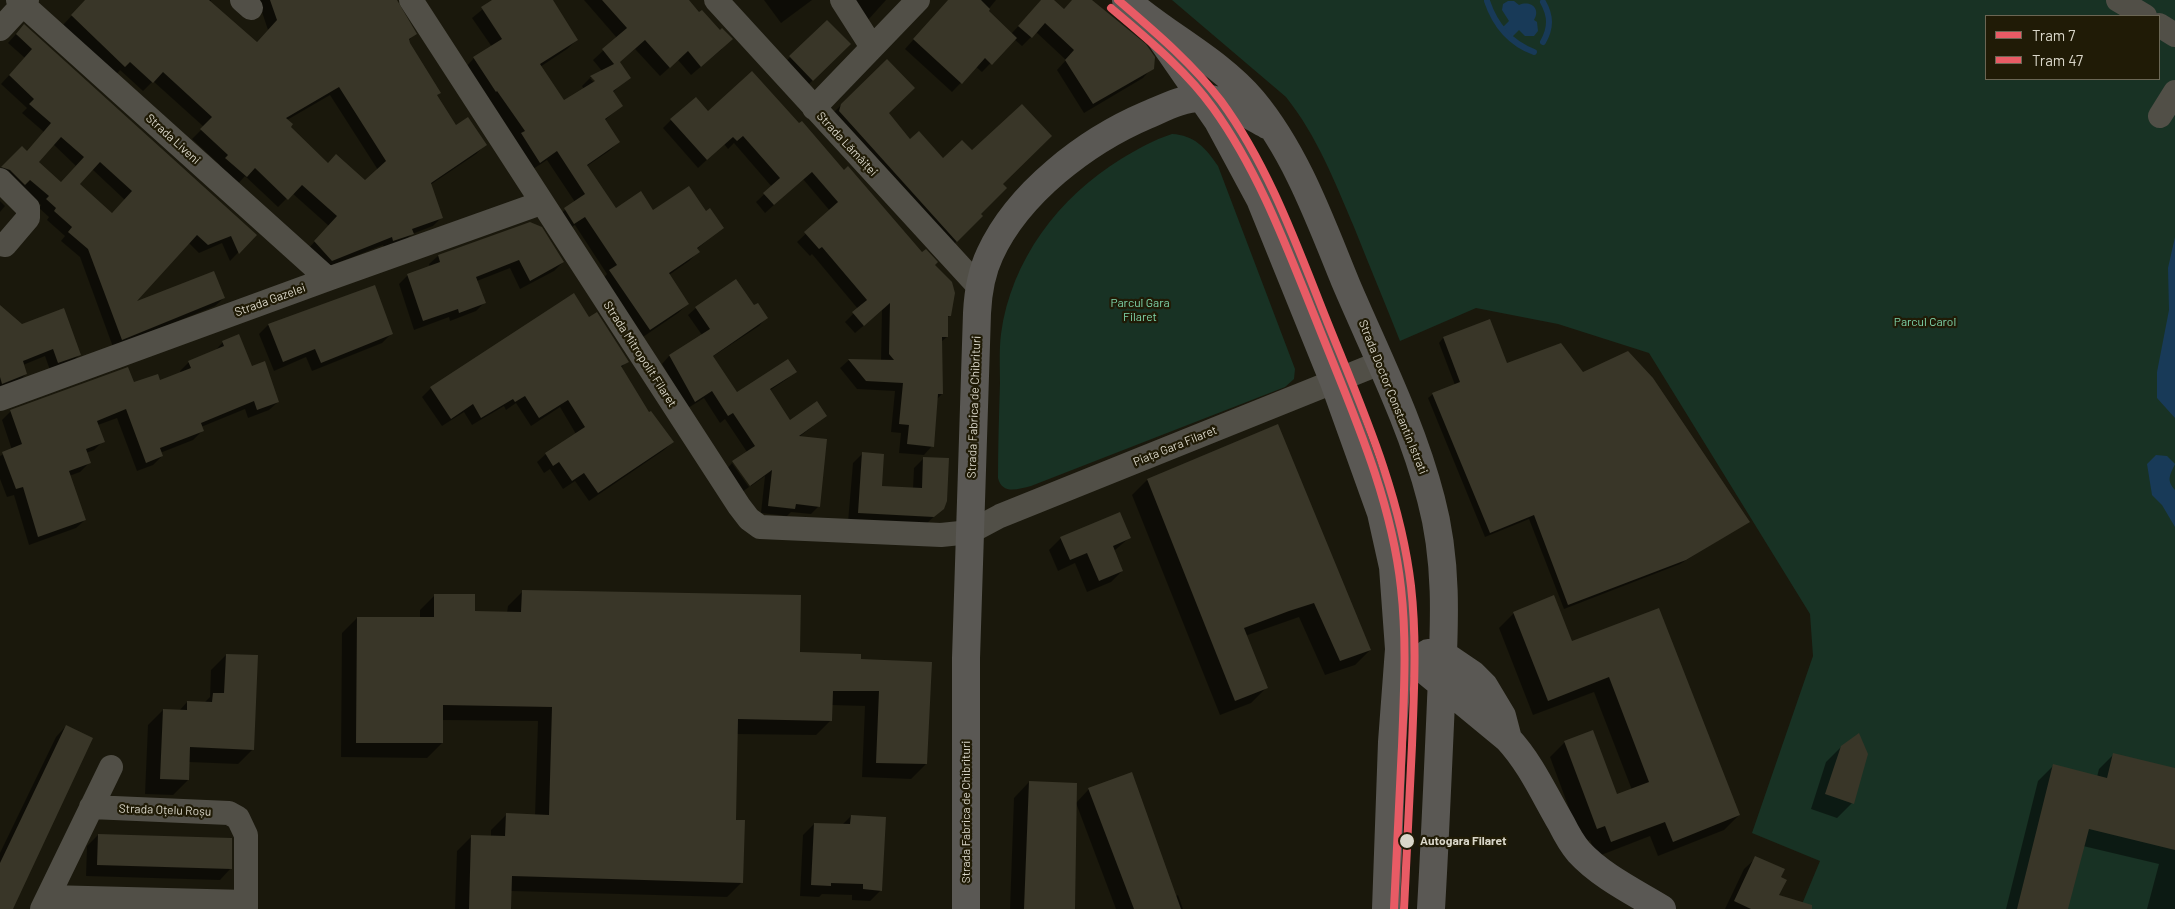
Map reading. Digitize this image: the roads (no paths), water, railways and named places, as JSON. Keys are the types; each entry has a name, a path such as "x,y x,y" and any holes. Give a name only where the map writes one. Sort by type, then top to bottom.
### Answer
{"main road":[{"name":"Strada Doctor Constantin Istrati","path":"1126,0 1149,20 1190,46 1220,69 1252,100 1271,127 1315,209 1418,456 1432,500 1445,579 1444,655 1431,909"},
{"name":"Strada Doctor Constantin Istrati","path":"1149,20 1227,135 1260,199 1374,487 1388,540 1397,599 1398,649 1392,742 1386,909"},
{"name":"Strada Fabrica de Chibrituri","path":"966,909 966,658 970,532 979,287 990,255 1003,232 1021,208 1065,164 1097,140 1135,120 1175,103 1203,98 1222,103 1271,127"},
{"path":"1398,649 1444,655 1472,674 1484,686 1502,716 1508,739"},
{"path":"1398,649 1508,739 1531,768 1557,817 1579,852 1596,867 1662,909"}],"street":[{"name":"Strada Mitropolit Filaret","path":"411,0 739,506 754,523 768,529 941,535 970,532"},
{"name":"Strada Lămâiței","path":"716,0 979,287"},
{"path":"842,0 872,47"},
{"path":"814,108 918,0"},
{"path":"2118,0 2143,15"},
{"path":"0,29 22,1"},
{"name":"Strada Liveni","path":"22,1 328,279"},
{"path":"2160,26 2175,35"},
{"path":"2160,116 2175,92"},
{"path":"0,180 28,208 28,218 5,245 0,244"},
{"name":"Strada Gazelei","path":"0,399 541,203"},
{"name":"Piața Gara Filaret","path":"970,532 1000,516 1380,362"},
{"path":"111,767 45,903 246,906"},
{"name":"Strada Oțelu Roșu","path":"91,807 229,813 238,818 246,835 246,906"}],"water":[{"path":"1508,1 1514,1 1519,5 1527,4 1534,6 1536,16 1534,20 1537,22 1538,31 1534,36 1525,36 1519,30 1512,37 1503,27 1509,21 1502,10 1503,4"},
{"path":"2175,237 2175,418 2157,398 2157,372 2169,310 2168,268"},
{"path":"2156,455 2167,456 2175,464 2170,474 2170,483 2175,490 2175,527 2162,505 2152,495 2147,464"}],"waterway":[{"path":"1487,1 1494,18 1505,32 1518,44 1534,52"},
{"path":"1543,2 1548,12 1549,22 1543,42"}],"tram line":[{"name":"7","path":"1118,0 1172,48 1210,87 1253,151 1280,205 1303,261 1365,415 1388,482 1406,551 1414,626 1414,705 1404,909"},
{"name":"47","path":"1111,8 1165,55 1191,81 1213,108 1245,159 1272,213 1296,269 1357,422 1379,487 1389,520 1396,554 1404,628 1404,706 1394,909"}],"place":[{"name":"Autogara Filaret","path":"1407,841"}],"park label":[{"name":"Parcul Gara Filaret","path":"1140,310"},
{"name":"Parcul Carol","path":"1925,322"}]}
